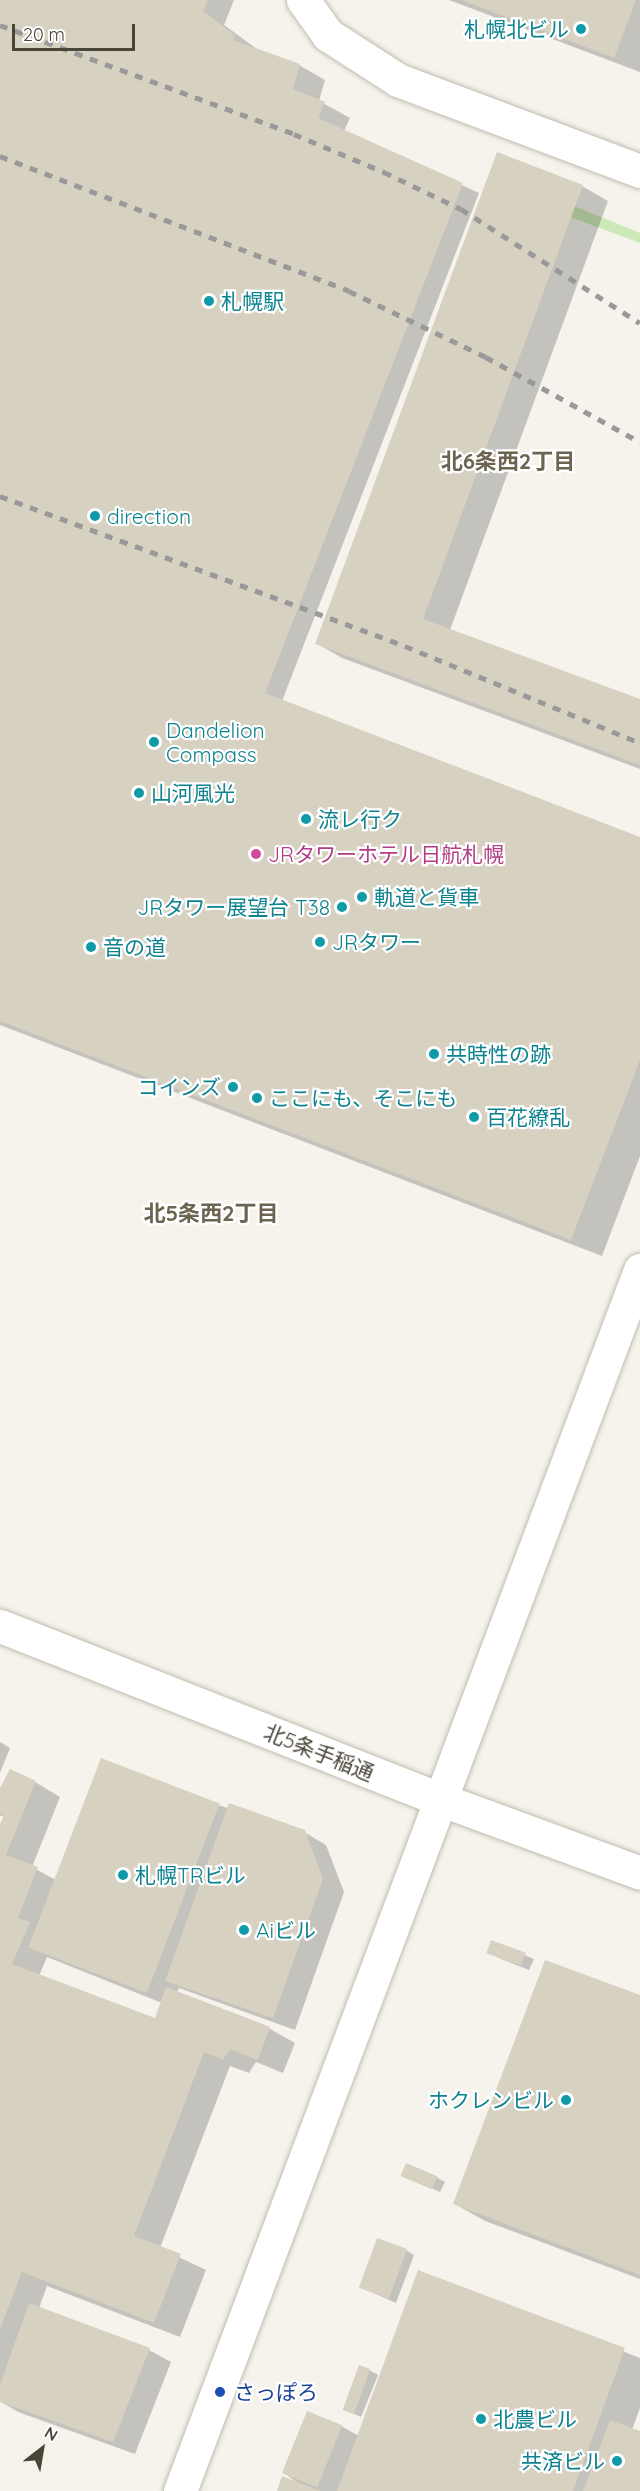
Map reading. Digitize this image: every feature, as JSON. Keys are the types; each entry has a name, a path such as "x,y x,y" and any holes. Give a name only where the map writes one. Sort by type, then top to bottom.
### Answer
{"street":[{"path":"303,0 328,35 398,80 640,171"},
{"path":"180,2491 640,1270"},
{"name":"北5条手稲通","path":"0,1626 442,1800 640,1873"}],"green space":[{"path":"557,199 640,233 640,243 565,215"}],"building":[{"path":"0,0 208,0 203,11 235,35 233,40 300,64 293,89 325,102 318,118 463,183 265,693 640,837 640,1060 571,1240 0,1021"},
{"name":"札幌北ビル","path":"462,0 636,0 614,58"},
{"path":"497,152 583,185 423,619 640,699 640,765 315,644"},
{"name":"札幌TRビル","path":"101,1758 220,1804 147,1993 28,1948"},
{"path":"10,1769 36,1781 6,1855 38,1867 18,1918 30,1922 12,1964 155,2018 166,1987 270,2027 258,2060 230,2049 223,2060 204,2052 134,2236 181,2254 154,2323 22,2272 0,2329 0,1824 4,1815 0,1813 0,1788"},
{"name":"Aiビル","path":"229,1803 305,1830 323,1879 273,2018 165,1981"},
{"path":"491,1940 526,1953 521,1966 486,1953"},
{"name":"ホクレンビル","path":"545,1960 640,1995 640,2275 453,2204"},
{"path":"406,2163 437,2176 432,2189 401,2176"},
{"path":"377,2238 407,2249 389,2299 359,2288"},
{"name":"北農ビル","path":"418,2270 625,2348 573,2491 337,2491"},
{"path":"29,2303 150,2348 113,2442 0,2402 0,2385"},
{"path":"359,2365 370,2369 354,2414 343,2410"},
{"path":"307,2411 342,2425 317,2487 282,2473"},
{"name":"共済ビル","path":"610,2420 640,2431 640,2491 583,2491"},
{"path":"282,2476 320,2491 277,2491"}],"railway":[{"path":"0,25 294,134 384,172 461,209 640,323"},
{"path":"0,156 349,291 486,357 640,442"},
{"path":"0,496 405,646 640,743"}],"place":[{"name":"札幌北ビル","path":"581,29"},
{"name":"札幌駅","path":"209,301"},
{"name":"direction","path":"95,516"},
{"name":"Dandelion Compass","path":"154,742"},
{"name":"山河風光","path":"139,793"},
{"name":"流レ行ク","path":"306,819"},
{"name":"JRタワーホテル日航札幌","path":"256,854"},
{"name":"軌道と貨車","path":"362,897"},
{"name":"JRタワー展望台 T38","path":"342,907"},
{"name":"JRタワー","path":"320,942"},
{"name":"音の道","path":"91,947"},
{"name":"共時性の跡","path":"434,1054"},
{"name":"コインズ","path":"233,1087"},
{"name":"ここにも、そこにも","path":"257,1098"},
{"name":"百花繚乱","path":"474,1117"},
{"name":"札幌TRビル","path":"123,1875"},
{"name":"Aiビル","path":"244,1930"},
{"name":"ホクレンビル","path":"566,2100"},
{"name":"さっぽろ","path":"220,2392"},
{"name":"北農ビル","path":"481,2419"},
{"name":"共済ビル","path":"617,2461"}],"district":[{"name":"北6条西2丁目","path":"508,462"},
{"name":"北5条西2丁目","path":"211,1214"}]}
